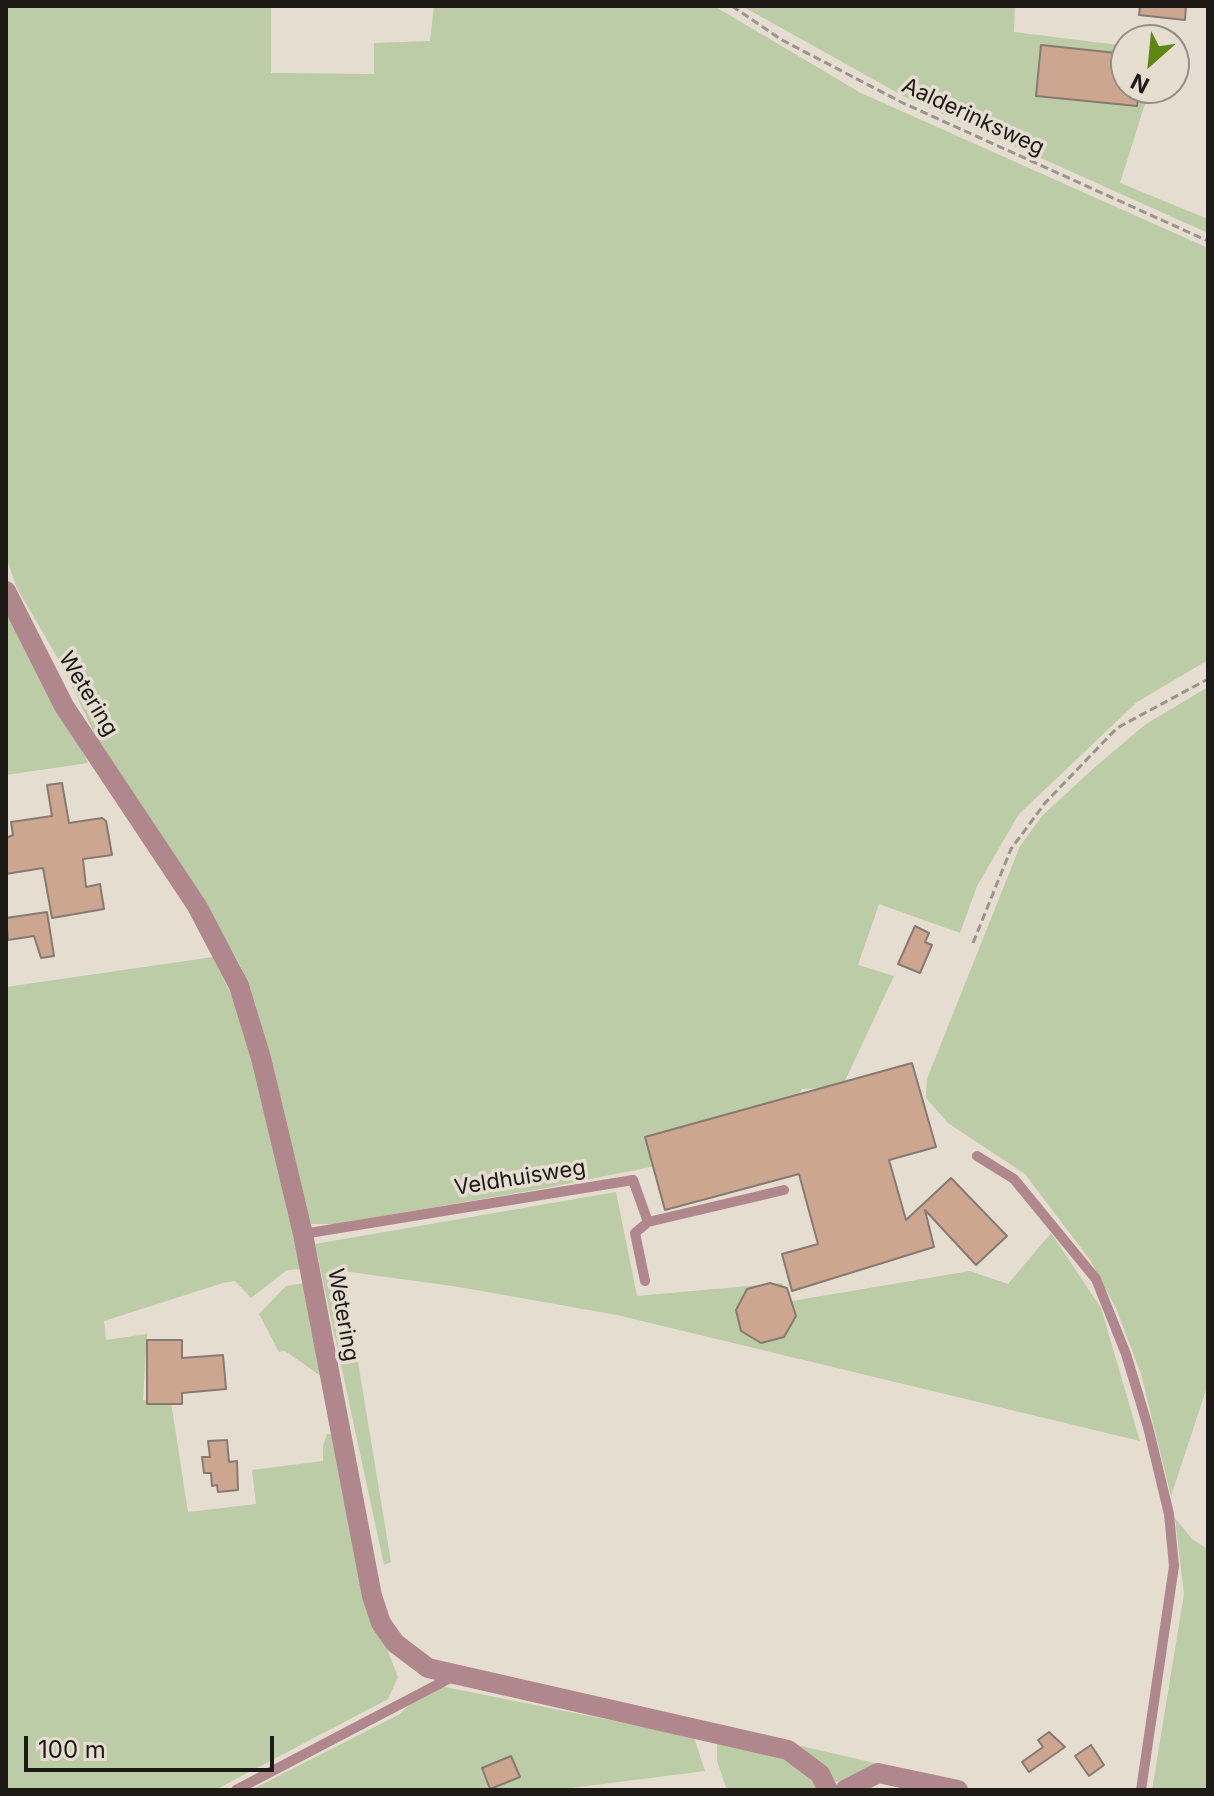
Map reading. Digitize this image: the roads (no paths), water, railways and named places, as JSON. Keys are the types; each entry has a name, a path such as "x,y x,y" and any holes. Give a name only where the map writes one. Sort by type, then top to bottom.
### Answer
{"street":[{"name":"Wetering","path":"6,591 64,706 197,906 227,959 261,1058 303,1234 372,1596 381,1623 395,1643 428,1668 788,1750 820,1774 828,1790"},
{"path":"845,1790 878,1773 958,1790"}],"lane":[{"path":"977,1156 1014,1179 1096,1279 1126,1354 1148,1427 1169,1514 1174,1566 1141,1790"},
{"name":"Veldhuisweg","path":"303,1234 633,1180 648,1222"},
{"path":"645,1281 635,1233 648,1222 784,1190"},
{"path":"236,1790 454,1676"}]}
